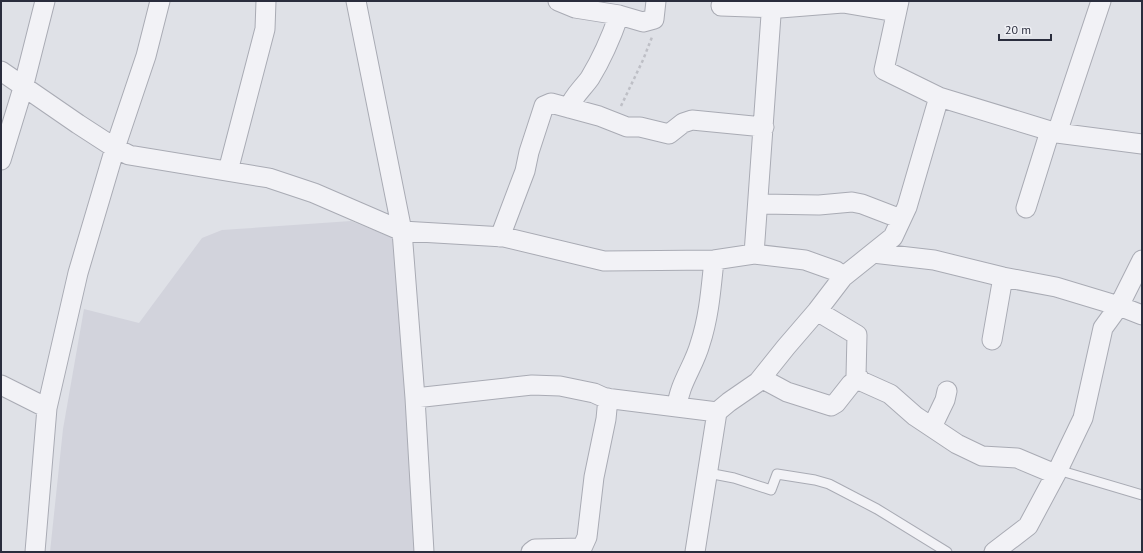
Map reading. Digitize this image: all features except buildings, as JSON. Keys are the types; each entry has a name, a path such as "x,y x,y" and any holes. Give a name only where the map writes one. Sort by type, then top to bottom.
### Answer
{"street":[{"path":"1,160 23,88 45,1"},
{"path":"35,552 47,408 78,273 115,148 146,56 160,1"},
{"path":"228,171 265,30 266,1"},
{"path":"356,1 402,231 415,398 424,552"},
{"path":"558,1 575,8 619,15 643,22 654,19 656,1"},
{"path":"1026,208 1101,1"},
{"path":"721,6 772,4 780,8 843,3 898,6 884,70 940,97 1053,132 1142,144"},
{"path":"754,254 772,4"},
{"path":"569,108 571,102 592,74 614,30 619,15"},
{"path":"1,71 23,88 115,148 129,155 269,178 314,192 402,231 500,237 604,261 714,260 754,254 805,260 836,271 843,277"},
{"path":"695,552 717,412 758,382 843,277 893,237 907,207 940,97"},
{"path":"500,237 525,171 529,152 544,106 551,103 627,127 640,127 669,134 683,123 692,120 764,127"},
{"path":"758,204 819,205 852,202 862,204 901,219"},
{"path":"873,252 934,260 1003,277 1056,287 1119,306 1142,315"},
{"path":"677,407 678,398 700,346 705,327 714,260"},
{"path":"994,552 1028,526 1057,472 1083,418 1103,328 1119,306 1142,260"},
{"path":"992,340 1003,277"},
{"path":"817,311 857,335 856,376 861,381 890,394 915,416 957,444 982,456 1017,458 1057,472"},
{"path":"761,378 787,392 831,406 836,403 851,384 859,378"},
{"path":"1,385 47,408"},
{"path":"415,398 532,385 560,386 608,398 717,412"},
{"path":"932,427 945,400 947,391"},
{"path":"532,552 535,549 582,548 587,537 594,476 606,419 608,398"}],"lane":[{"path":"1057,472 1142,495"},
{"path":"708,473 734,478 771,490 777,474 815,480 829,484 877,509 947,552"}],"path":[{"path":"614,122 654,33 648,20"}],"shaded area":[{"path":"351,221 398,240 414,552 50,552 63,429 84,309 139,323 202,238 222,230"}]}
